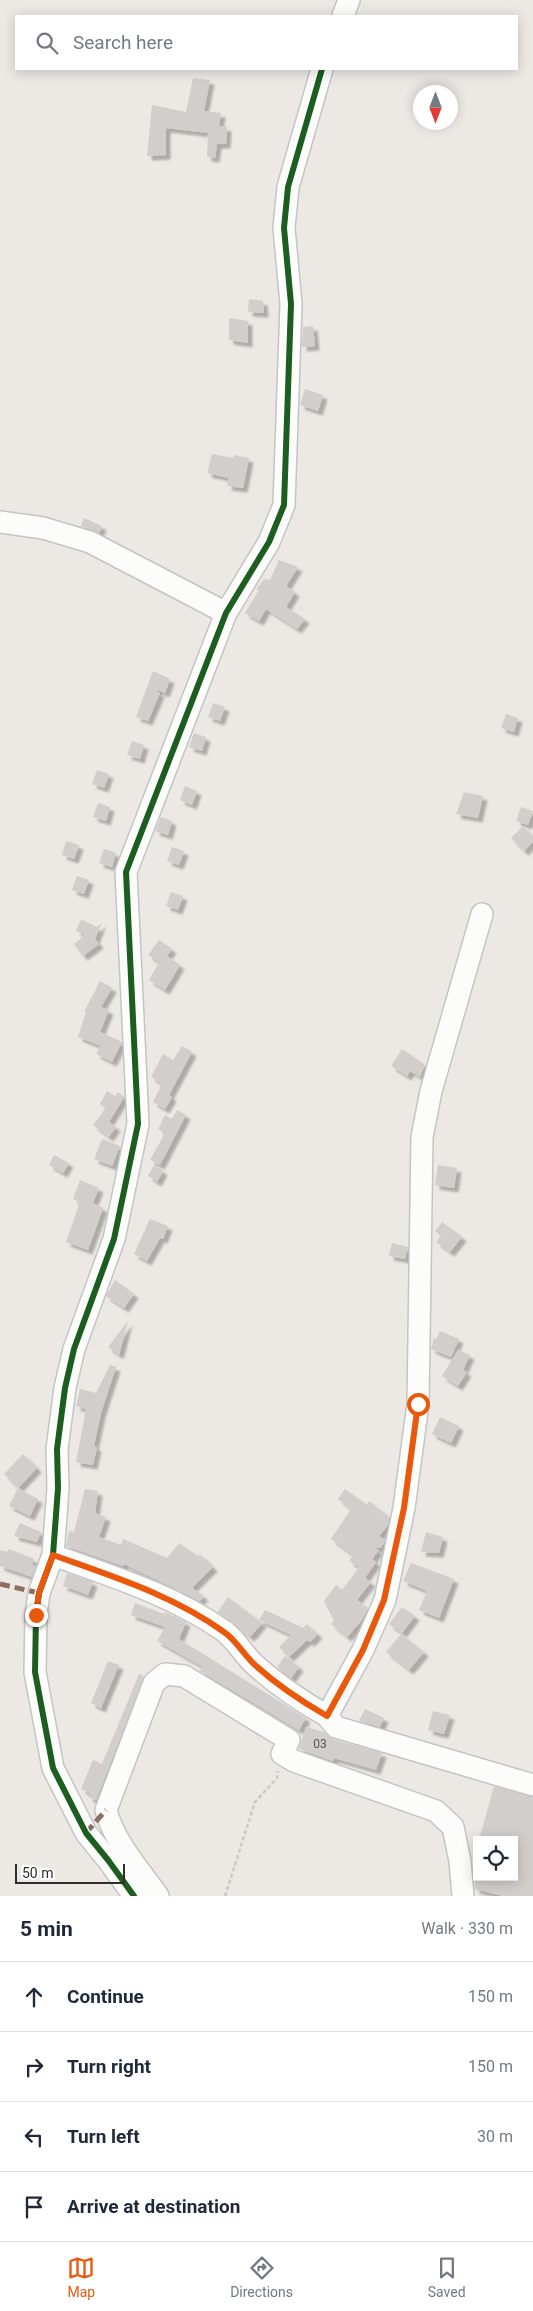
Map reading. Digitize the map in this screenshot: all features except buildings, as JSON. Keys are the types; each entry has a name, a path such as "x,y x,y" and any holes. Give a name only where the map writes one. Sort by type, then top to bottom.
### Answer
{"street":[{"path":"343,15 349,0"},
{"path":"134,1896 86,1833 53,1768 35,1672 36,1615 39,1593 53,1555 58,1488 57,1449 65,1388 74,1349 114,1239 138,1124 126,872 226,613 269,542 284,505 291,304 284,228 288,187 322,70"},
{"path":"0,522 43,528 90,542 226,613"},
{"path":"327,1716 363,1650 384,1600 404,1508 418,1404 422,1137 431,1091 482,914"},
{"path":"53,1555 134,1584 187,1608 226,1633 255,1665 295,1698 327,1716 336,1727 533,1785"},
{"path":"158,1896 109,1824 106,1810 154,1683 164,1674 184,1676 289,1740 282,1754 294,1762 436,1811 453,1827 460,1862 463,1896"}],"path":[{"path":"225,1896 255,1802 277,1778 282,1754"}],"marked path":[{"path":"0,1584 39,1593"},
{"path":"86,1833 106,1810"}],"cycle path":[{"path":"134,1896 86,1833 53,1768 35,1672 36,1615 39,1593 53,1555 58,1488 57,1449 65,1388 74,1349 114,1239 138,1124 126,872 226,613 269,542 284,505 291,304 284,228 288,187 322,70"}],"route":[{"path":"36,1615 39,1593 53,1555 134,1584 187,1608 226,1633 255,1665 295,1698 327,1716 336,1703 363,1650 384,1600 404,1508 418,1404"}]}
